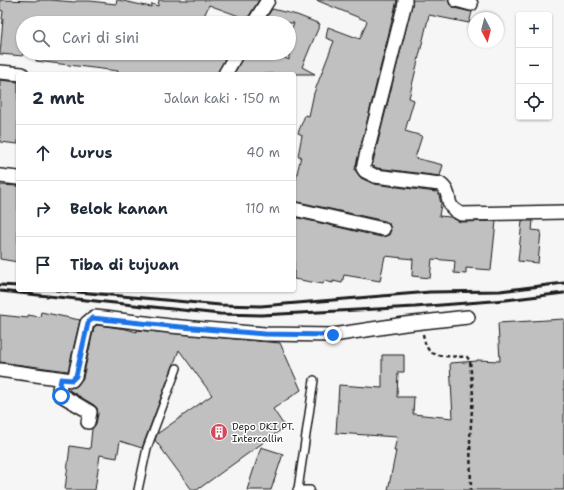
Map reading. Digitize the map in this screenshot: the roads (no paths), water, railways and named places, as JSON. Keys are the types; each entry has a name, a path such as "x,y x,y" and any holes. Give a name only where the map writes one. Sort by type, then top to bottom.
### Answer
{"street":[{"path":"258,16 268,0"},
{"path":"405,0 364,168 365,171 375,176 440,184 446,188 450,207 461,214 564,212"},
{"path":"456,0 471,4"},
{"path":"225,72 233,60"},
{"path":"0,72 16,73"},
{"path":"0,176 16,178"},
{"path":"296,209 383,229"},
{"path":"0,370 72,380 76,376 88,323 95,317 170,326 265,334 333,335 405,324 468,318"},
{"path":"61,379 59,390 61,396 90,412 88,422"}],"lane":[{"path":"139,490 147,448 177,368"},
{"path":"310,490 297,490 314,380"}],"railway":[{"path":"78,292 220,305 261,306 430,292 500,291 564,283"},
{"path":"0,285 16,286"},
{"path":"0,291 220,314 261,315 415,307 506,300 564,293"}],"place":[{"name":"Depo DKI PT. Intercallin","path":"219,432"}]}
